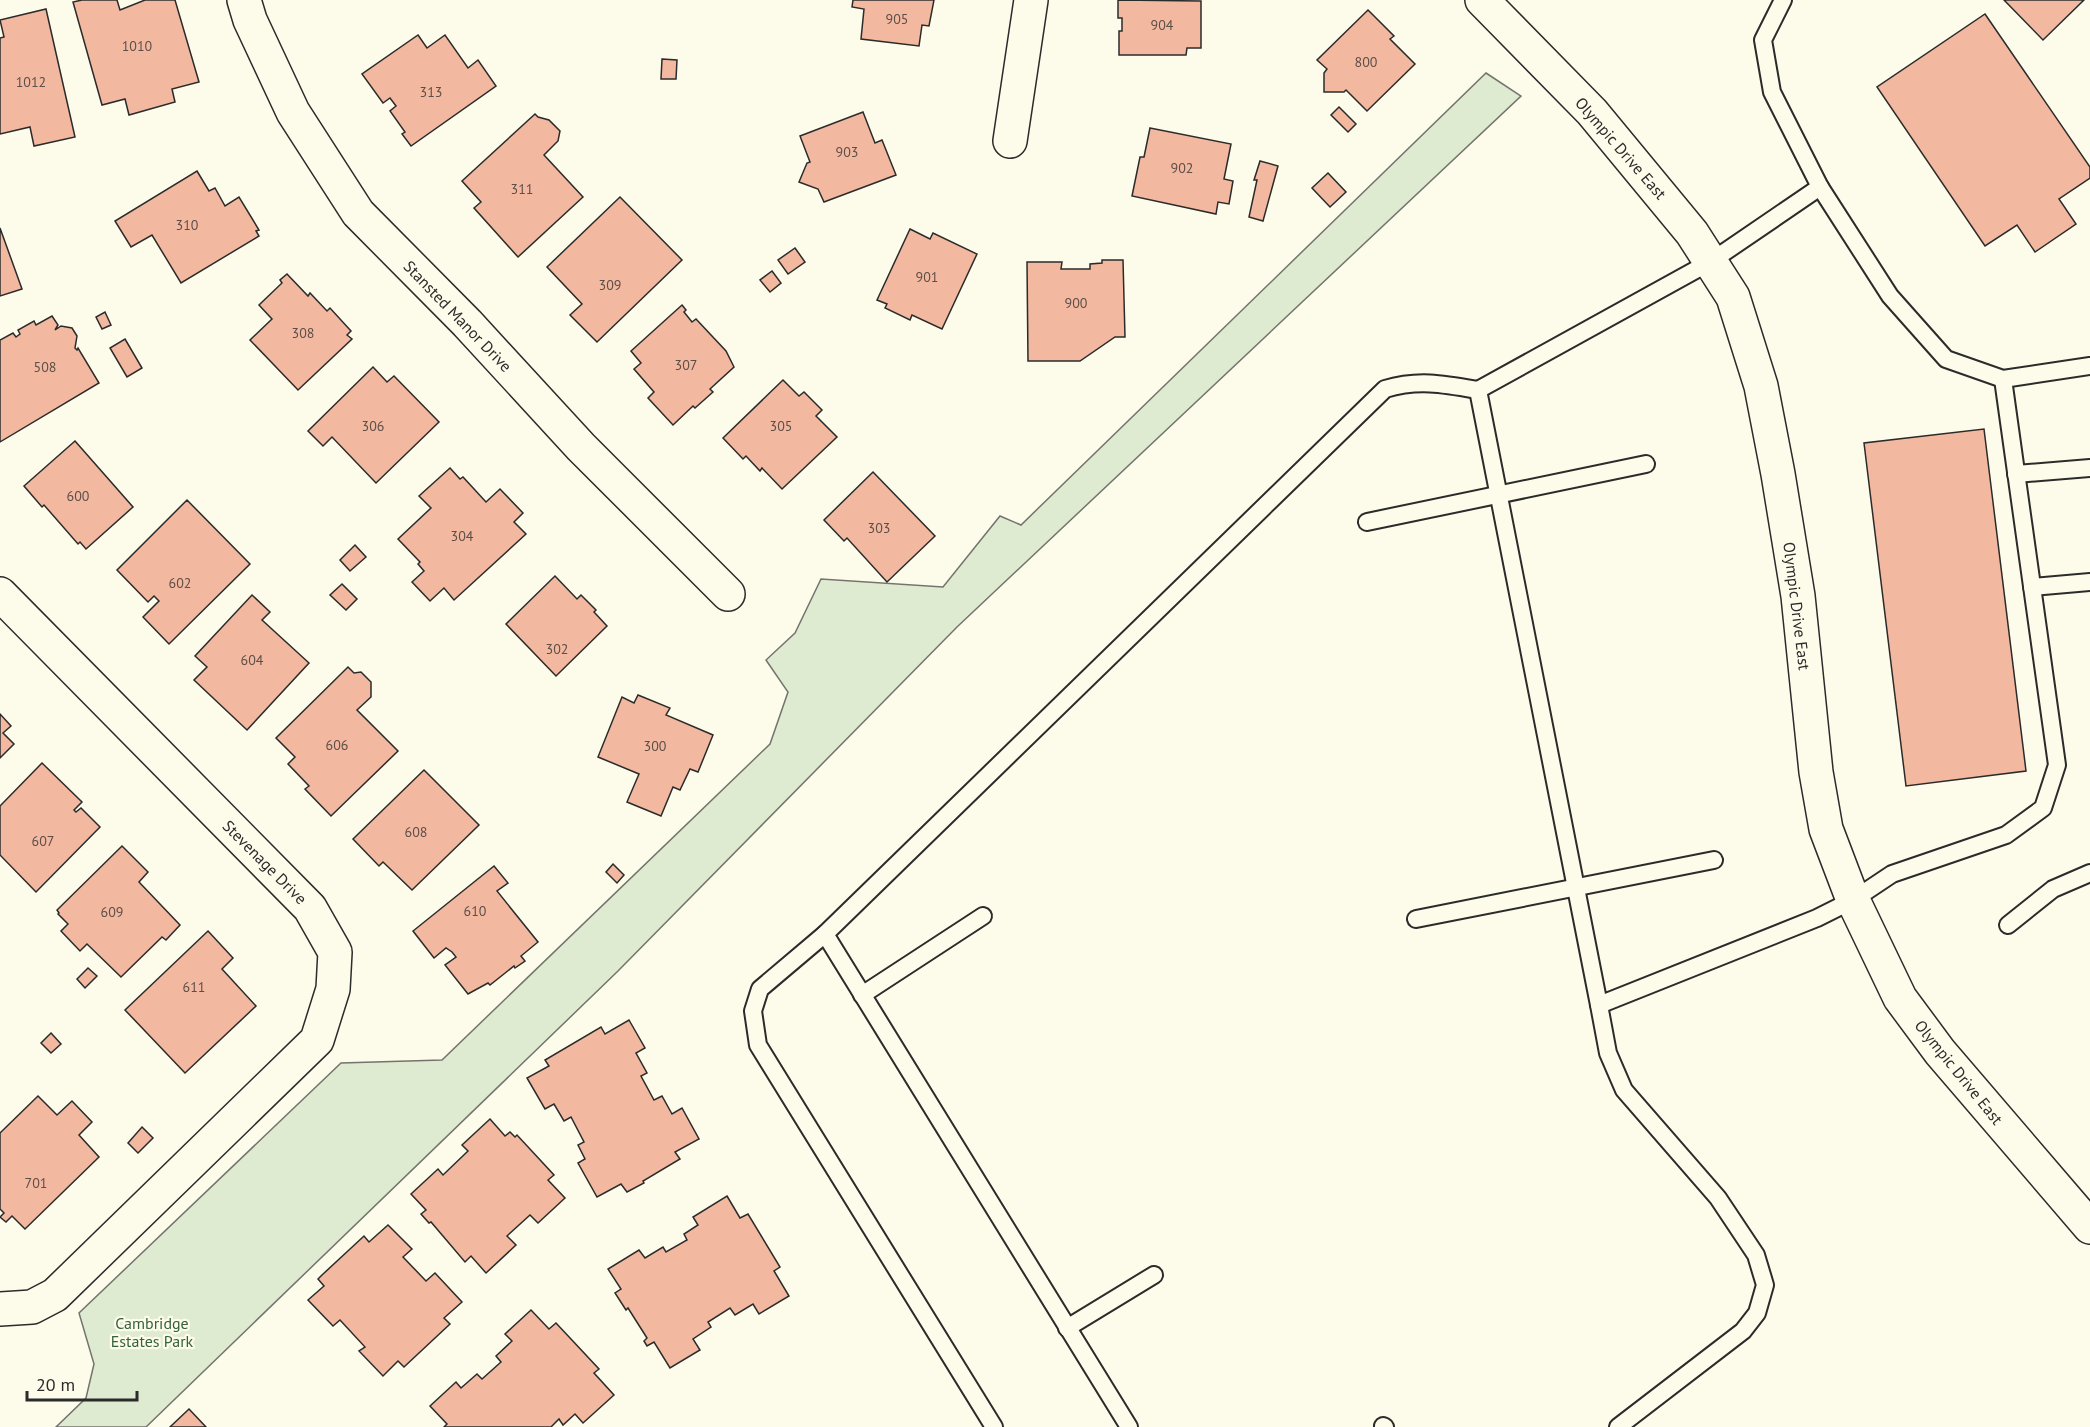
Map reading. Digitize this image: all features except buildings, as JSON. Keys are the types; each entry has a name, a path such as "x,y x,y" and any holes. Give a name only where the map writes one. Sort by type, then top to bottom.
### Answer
{"street":[{"name":"Stansted Manor Drive","path":"244,0 250,20 293,112 358,213 467,323 581,447 728,594"},
{"path":"1010,141 1031,0"},
{"name":"Olympic Drive East","path":"1482,0 1592,112 1692,233 1733,297 1761,386 1778,474 1798,596 1816,772 1826,829 1853,900 1900,998 1940,1052 2090,1227"},
{"name":"Stevenage Drive","path":"0,594 310,908 335,952 333,989 317,1040 56,1295 32,1307 0,1309"}],"lane":[{"path":"1783,0 1763,40 1772,92 1820,187 1890,296 1946,359 2003,379 2090,366"},
{"path":"994,1427 758,1046 753,1011 760,989 825,934 1385,389 1405,383 1439,383 1478,390 1710,261 1820,187"},
{"path":"1599,1005 1817,918 1853,900 1892,874 2006,835 2043,808 2057,765 2003,379"},
{"path":"1478,390 1608,1053 1624,1090 1718,1198 1756,1255 1765,1286 1757,1313 1743,1331 1618,1427"},
{"path":"1367,522 1646,464"},
{"path":"2016,474 2090,468"},
{"path":"2032,587 2090,582"},
{"path":"1416,919 1714,860"},
{"path":"2008,925 2053,889 2090,873"},
{"path":"862,995 983,916"},
{"path":"825,934 1128,1427"},
{"path":"1067,1328 1154,1275"}],"green space":[{"name":"Cambridge Estates Park","path":"1486,73 1521,96 957,627 618,971 146,1427 56,1427 86,1398 94,1364 79,1313 341,1063 442,1060 770,744 788,692 766,660 795,633 821,579 943,587 1000,516 1021,525"}]}
